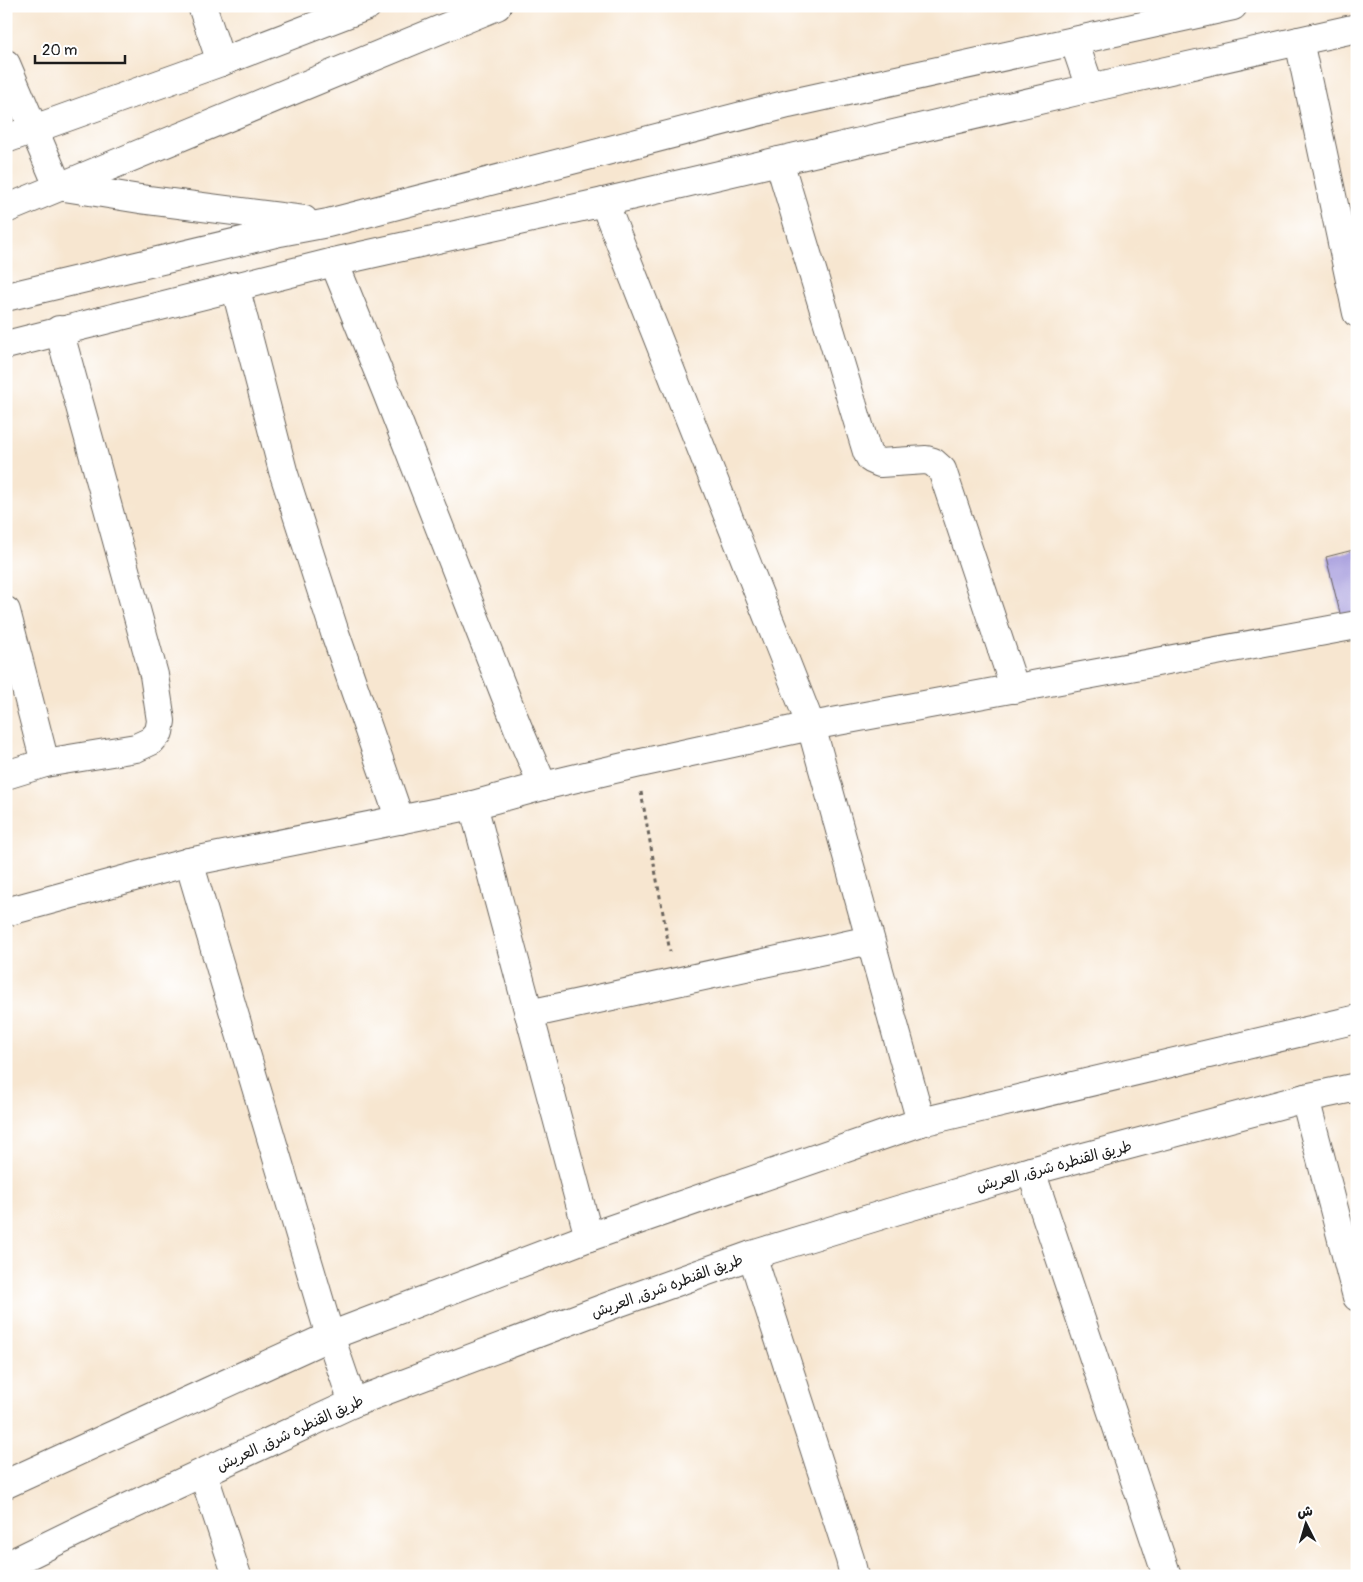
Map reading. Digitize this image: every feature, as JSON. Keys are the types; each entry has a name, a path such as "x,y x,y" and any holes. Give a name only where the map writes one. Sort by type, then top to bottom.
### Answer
{"main road":[{"path":"202,6 221,62"},
{"path":"6,140 368,6"},
{"path":"7,205 58,186 497,6"},
{"path":"6,296 280,232 328,223 788,104 1233,6"},
{"path":"6,344 334,262 604,202 1090,88 1357,28"},
{"path":"1074,41 1090,88"},
{"path":"1299,41 1357,313"},
{"path":"6,64 58,186"},
{"path":"779,161 867,452 871,459 880,463 926,460 933,462 942,470 1015,689"},
{"path":"58,186 140,199 328,223"},
{"path":"604,202 811,726 921,1122"},
{"path":"334,262 518,728 544,786"},
{"path":"92,277 102,320"},
{"path":"235,286 284,471 335,633 400,820"},
{"path":"6,775 45,763 136,748 151,741 159,732 161,721 154,675 59,330"},
{"path":"6,611 45,763"},
{"path":"6,912 188,862 473,805 636,764 811,726 1357,625"},
{"path":"473,805 589,1237"},
{"path":"188,862 330,1336 353,1403"},
{"path":"529,1014 870,940"},
{"path":"6,1484 330,1336 589,1237 921,1122 1357,1019"},
{"name":"طريق القنطره شرق, العريش","path":"6,1566 94,1523 353,1403 612,1305 752,1255 1031,1171 1305,1098 1357,1087"},
{"path":"1305,1098 1357,1297"},
{"path":"1031,1171 1166,1576"},
{"path":"752,1255 854,1576"},
{"path":"203,1473 237,1576"}],"path":[{"path":"636,764 670,952"}],"building":[{"path":"1357,549 1357,613 1341,617 1326,557"}]}
